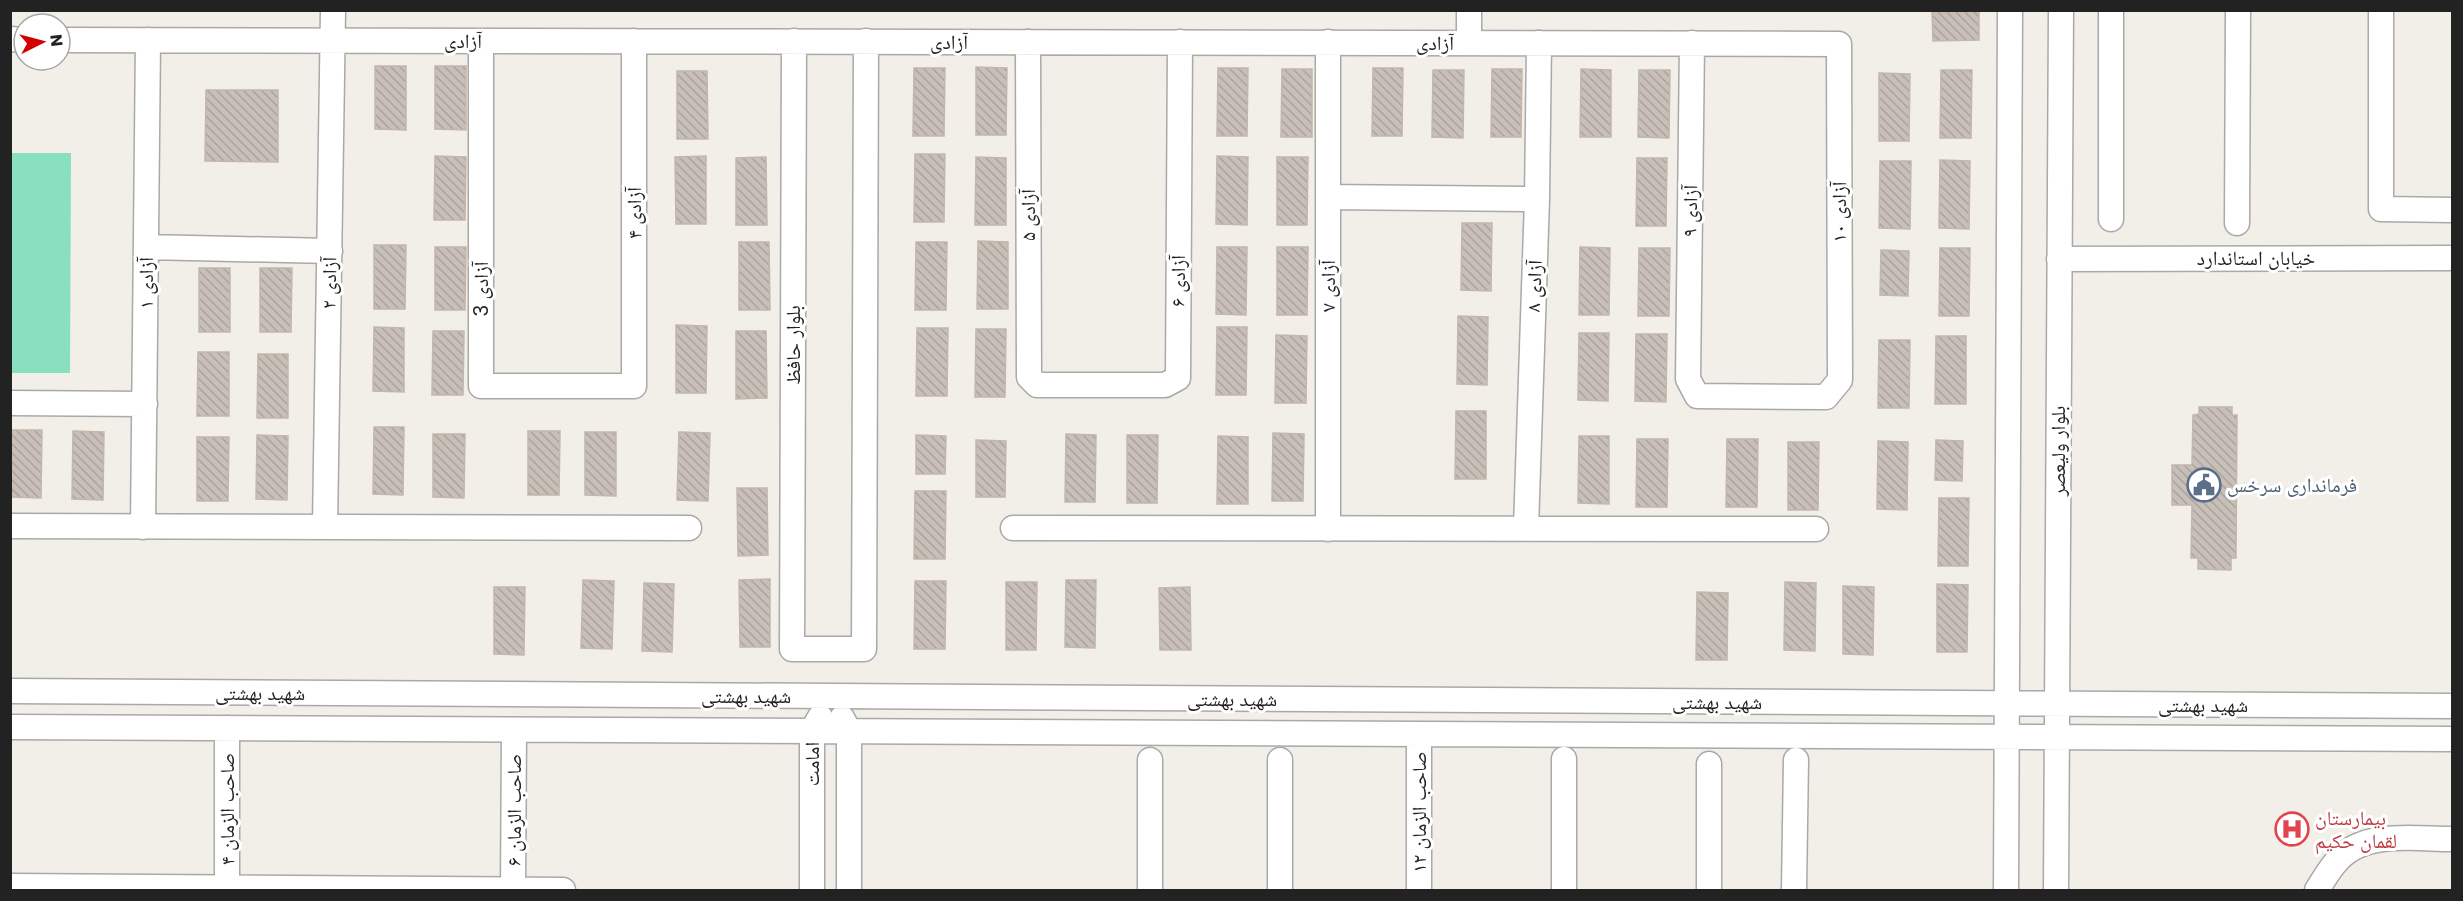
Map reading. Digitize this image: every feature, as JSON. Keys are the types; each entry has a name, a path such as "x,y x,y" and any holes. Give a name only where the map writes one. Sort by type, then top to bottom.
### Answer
{"street":[{"name":"آزادی ۲","path":"325,526 333,10"},
{"path":"1469,10 1469,43"},
{"path":"2006,891 2010,10"},
{"name":"بلوار ولیعصر","path":"2056,891 2061,10"},
{"path":"2110,219 2111,10"},
{"path":"2237,223 2238,10"},
{"path":"2381,10 2381,209 2452,210"},
{"name":"آزادی","path":"72,40 1839,44"},
{"name":"آزادی ۱","path":"144,526 148,40"},
{"name":"آزادی 3","path":"481,40 481,386 634,386"},
{"name":"آزادی ۴","path":"634,41 634,386"},
{"name":"بلوار حافظ","path":"794,41 792,649 864,649 866,42"},
{"name":"آزادی ۵","path":"1028,42 1029,377 1037,385"},
{"name":"آزادی ۶","path":"1037,385 1165,385 1178,378 1179,42"},
{"name":"آزادی ۷","path":"1328,42 1328,528"},
{"name":"آزادی ۸","path":"1526,528 1537,199 1539,43"},
{"name":"آزادی ۹","path":"1692,44 1688,379 1696,396 1826,397 1840,380"},
{"name":"آزادی ۱۰","path":"1839,44 1840,380"},
{"path":"1328,196 1537,199"},
{"path":"146,247 330,251"},
{"name":"خیابان استاندارد","path":"2059,259 2452,258"},
{"path":"10,403 145,404"},
{"path":"10,526 689,528"},
{"path":"1013,528 1816,529"},
{"name":"شهید بهشتی","path":"10,691 2452,706"},
{"name":"امامت","path":"812,891 812,731 831,696"},
{"name":"امامت","path":"831,696 849,731 849,891"},
{"name":"شهید بهشتی","path":"10,727 2452,739"},
{"name":"صاحب الزمان ۴","path":"227,728 227,889"},
{"name":"صاحب الزمان ۶","path":"513,890 514,730"},
{"name":"صاحب الزمان ۱۲","path":"1419,734 1419,891"},
{"path":"1564,759 1564,891"},
{"path":"1150,760 1150,891"},
{"path":"1280,760 1280,891"},
{"path":"1794,891 1796,760"},
{"path":"1709,764 1709,891"},
{"path":"2317,891 2337,860 2354,846 2379,839 2452,839"},
{"path":"2337,860 2337,891"},
{"path":"10,886 563,891"}],"green space":[{"path":"11,153 71,153 70,373 11,373"}],"building":[{"path":"1979,11 1979,40 1933,41 1932,12"},
{"path":"375,66 406,66 406,130 375,129"},
{"path":"435,66 466,66 466,130 435,129"},
{"path":"976,67 1007,68 1006,135 976,135"},
{"path":"914,68 945,68 944,136 913,136"},
{"path":"1218,68 1248,68 1247,136 1217,136"},
{"path":"1373,68 1403,68 1402,136 1372,136"},
{"path":"1282,69 1312,69 1312,137 1281,137"},
{"path":"1492,69 1522,69 1521,137 1491,137"},
{"path":"1581,69 1611,70 1611,137 1580,137"},
{"path":"1433,70 1464,70 1463,138 1432,137"},
{"path":"1639,70 1670,70 1669,138 1638,137"},
{"path":"1941,70 1972,70 1971,138 1940,138"},
{"path":"677,71 707,71 708,139 677,139"},
{"path":"1879,73 1910,74 1909,141 1879,141"},
{"path":"206,90 278,90 278,162 205,161"},
{"path":"915,154 945,154 944,222 914,222"},
{"path":"435,156 466,157 465,220 434,220"},
{"path":"706,156 706,224 676,224 675,157"},
{"path":"1217,156 1248,157 1247,225 1216,224"},
{"path":"766,157 767,225 736,225 736,158"},
{"path":"976,157 1006,158 1006,225 975,225"},
{"path":"1277,157 1308,157 1307,225 1277,225"},
{"path":"1637,158 1667,158 1666,226 1636,226"},
{"path":"1940,160 1970,161 1969,229 1939,228"},
{"path":"1880,161 1911,161 1910,229 1879,228"},
{"path":"1462,223 1492,223 1491,291 1461,290"},
{"path":"978,241 1008,242 1008,309 977,309"},
{"path":"739,242 769,242 770,310 739,310"},
{"path":"916,242 947,242 946,310 915,310"},
{"path":"374,245 406,245 405,309 374,309"},
{"path":"435,247 466,247 465,310 435,310"},
{"path":"1217,247 1247,247 1246,315 1216,314"},
{"path":"1277,247 1308,247 1307,315 1277,315"},
{"path":"1580,247 1610,248 1609,315 1579,315"},
{"path":"1639,248 1670,248 1669,316 1638,316"},
{"path":"1940,248 1970,248 1969,316 1939,316"},
{"path":"1881,250 1909,251 1908,296 1880,295"},
{"path":"199,268 230,268 230,332 199,332"},
{"path":"260,268 292,268 291,332 260,332"},
{"path":"1458,316 1488,317 1487,385 1457,384"},
{"path":"676,325 707,326 706,393 676,393"},
{"path":"374,327 404,328 404,392 373,391"},
{"path":"1217,327 1247,327 1246,395 1216,395"},
{"path":"917,328 948,328 947,396 916,396"},
{"path":"976,329 1006,329 1005,397 975,397"},
{"path":"433,331 464,331 463,395 432,395"},
{"path":"736,331 766,331 767,398 736,399"},
{"path":"1579,333 1609,333 1608,401 1578,400"},
{"path":"1636,334 1667,334 1666,402 1635,401"},
{"path":"1276,335 1307,336 1306,403 1275,403"},
{"path":"1936,336 1966,336 1966,404 1935,404"},
{"path":"1879,340 1910,340 1909,408 1878,408"},
{"path":"198,352 229,352 229,416 197,416"},
{"path":"258,354 288,354 288,418 257,418"},
{"name":"فرمانداری سرخس","path":"2199,407 2232,407 2232,415 2237,415 2236,558 2231,558 2231,570 2198,569 2198,558 2191,558 2192,505 2172,505 2172,465 2192,465 2193,415 2199,414"},
{"path":"1456,411 1486,411 1486,479 1455,479"},
{"path":"374,427 404,427 403,495 373,494"},
{"path":"11,430 42,430 41,498 11,497"},
{"path":"73,431 104,432 103,500 72,499"},
{"path":"528,431 560,431 559,495 528,495"},
{"path":"585,432 616,432 616,496 585,495"},
{"path":"679,432 710,433 708,501 677,500"},
{"path":"1273,433 1304,434 1303,501 1272,501"},
{"path":"433,434 465,434 464,498 433,497"},
{"path":"1066,434 1096,435 1095,502 1065,502"},
{"path":"257,435 288,436 287,500 256,499"},
{"path":"916,435 946,436 945,474 916,474"},
{"path":"1127,435 1158,435 1157,503 1127,503"},
{"path":"1218,436 1248,437 1248,504 1217,504"},
{"path":"1579,436 1609,436 1609,504 1578,503"},
{"path":"197,437 229,437 228,501 197,501"},
{"path":"1637,439 1668,439 1667,507 1636,507"},
{"path":"1727,439 1758,439 1757,507 1726,507"},
{"path":"976,440 1006,441 1005,497 976,497"},
{"path":"1936,440 1963,441 1962,481 1935,480"},
{"path":"1878,441 1908,442 1907,510 1877,509"},
{"path":"1788,442 1819,442 1818,510 1788,510"},
{"path":"737,488 767,488 768,555 738,556"},
{"path":"915,491 946,491 945,559 914,559"},
{"path":"1939,498 1969,498 1968,566 1938,566"},
{"path":"770,579 770,647 740,647 739,580"},
{"path":"583,580 614,581 612,649 581,648"},
{"path":"1066,580 1096,580 1095,648 1065,647"},
{"path":"915,581 946,581 945,649 914,649"},
{"path":"1006,582 1037,582 1036,650 1006,650"},
{"path":"1785,582 1816,583 1815,651 1784,650"},
{"path":"644,583 674,584 672,652 642,651"},
{"path":"1937,584 1968,585 1967,652 1937,652"},
{"path":"1843,586 1874,587 1873,655 1843,654"},
{"path":"494,587 525,587 524,655 494,654"},
{"path":"1190,587 1191,650 1160,650 1159,588"},
{"path":"1697,592 1728,593 1727,660 1696,660"}],"place":[{"name":"فرمانداری سرخس","path":"2204,485"},
{"name":"بیمارستان لقمان حکیم","path":"2292,829"}]}
